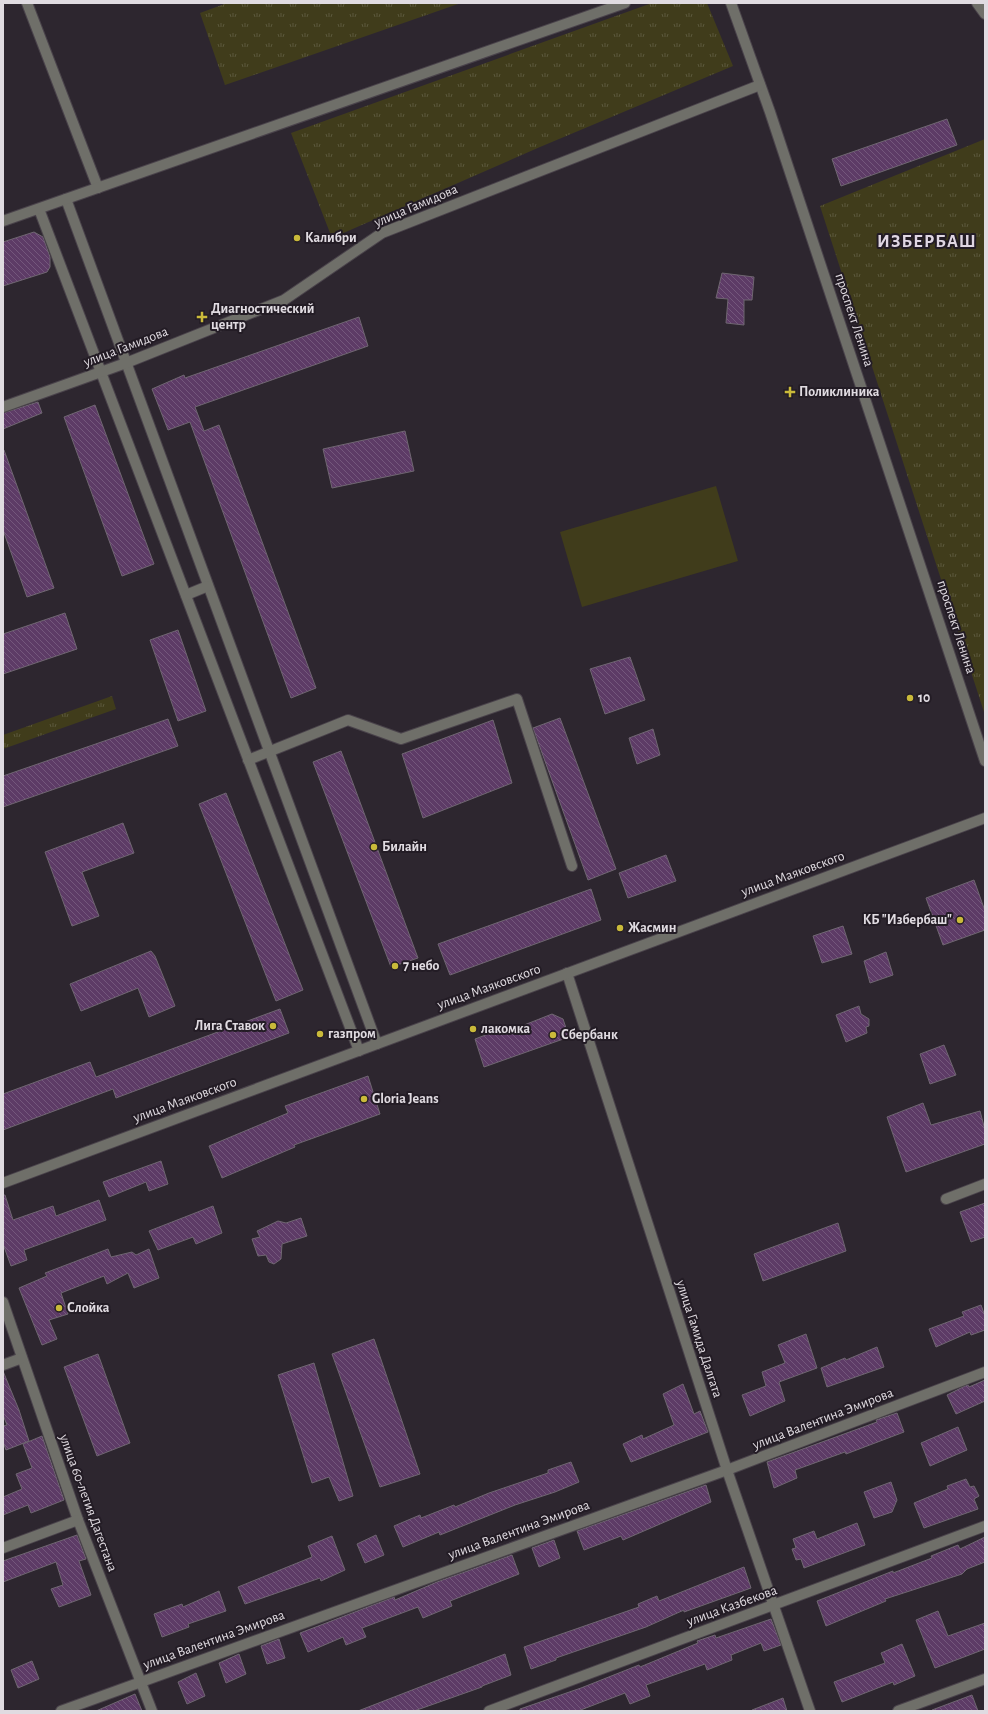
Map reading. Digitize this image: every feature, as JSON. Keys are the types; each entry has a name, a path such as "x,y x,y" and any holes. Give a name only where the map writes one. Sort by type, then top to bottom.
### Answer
{"street":[{"path":"28,3 98,188"},
{"path":"3,221 625,3"},
{"name":"проспект Ленина","path":"730,3 760,86 985,761"},
{"path":"983,9 985,21"},
{"name":"улица Гамидова","path":"3,407 126,363 284,300 382,233 760,86"},
{"path":"66,199 377,1044"},
{"path":"39,209 359,1051"},
{"path":"186,595 208,586"},
{"path":"248,760 348,720 401,738 517,699 572,866"},
{"name":"улица Маяковского","path":"3,1183 985,818"},
{"name":"улица Гамида Далгата","path":"568,973 727,1470 810,1711"},
{"path":"946,1199 985,1184"},
{"name":"улица 60-летия Дагестана","path":"3,1302 78,1520 152,1711"},
{"path":"3,1365 22,1358"},
{"name":"улица Валентина Эмирова","path":"61,1711 140,1681 727,1470 985,1372"},
{"path":"3,1548 78,1520"},
{"name":"улица Казбекова","path":"489,1711 985,1526"},
{"path":"898,1711 985,1679"}],"green space":[{"path":"227,3 461,3 225,85 200,13"},
{"path":"652,3 707,3 733,66 540,147 332,238 291,133"},
{"path":"985,139 985,715 820,206"},
{"path":"716,486 738,561 582,607 560,532"},
{"path":"112,696 116,709 3,749 3,735"}],"building":[{"path":"947,119 957,145 841,186 832,159"},
{"path":"34,232 43,237 50,257 50,267 47,272 3,286 3,242"},
{"path":"722,273 754,277 752,300 744,300 744,325 726,323 728,299 716,298"},
{"path":"359,317 368,346 195,407 204,431 219,425 316,688 291,698 190,422 168,430 152,389 184,375 185,378"},
{"path":"38,402 42,413 3,429 3,413"},
{"path":"95,405 154,564 122,576 64,417"},
{"path":"405,431 414,471 332,488 323,449"},
{"path":"3,450 54,588 27,597 3,530"},
{"path":"65,613 77,649 3,674 3,634"},
{"path":"178,630 206,711 178,721 150,640"},
{"path":"630,657 645,700 605,714 590,669"},
{"path":"560,718 616,869 588,880 533,728"},
{"path":"168,719 178,746 3,807 3,776"},
{"path":"493,720 512,783 423,818 402,754"},
{"path":"653,729 660,755 637,764 629,738"},
{"path":"341,751 418,958 391,967 313,762"},
{"path":"226,793 303,990 276,1001 199,804"},
{"path":"123,823 134,853 82,872 99,916 72,926 45,852"},
{"path":"666,855 676,881 628,898 619,873"},
{"name":"КБ \"Избербаш\"","path":"974,880 985,911 985,930 943,945 926,898"},
{"path":"591,889 601,920 450,975 438,944"},
{"path":"843,926 852,954 822,963 813,936"},
{"path":"151,951 155,956 175,1006 149,1017 138,988 81,1011 70,984"},
{"path":"886,952 893,975 870,983 864,961"},
{"path":"859,1006 861,1014 869,1019 869,1026 866,1027 867,1033 846,1042 836,1015"},
{"path":"280,1009 289,1033 116,1098 113,1089 3,1130 3,1094 90,1062 96,1077"},
{"path":"552,1014 563,1019 569,1037 484,1067 475,1039 507,1027 509,1031"},
{"path":"944,1045 956,1075 930,1084 920,1054"},
{"path":"368,1076 380,1114 294,1145 295,1147 222,1178 209,1146 288,1113 285,1106"},
{"path":"923,1103 931,1125 980,1111 985,1130 985,1144 906,1172 887,1117"},
{"path":"161,1161 168,1184 149,1191 146,1182 109,1197 103,1182"},
{"path":"3,1195 5,1195 13,1220 53,1206 56,1216 99,1200 106,1220 24,1250 27,1260 11,1266 3,1244"},
{"path":"985,1203 985,1237 971,1242 960,1212"},
{"path":"213,1206 222,1233 196,1244 193,1237 158,1250 149,1231"},
{"path":"301,1218 307,1236 282,1244 281,1259 274,1264 269,1262 266,1255 258,1256 252,1239 260,1237 257,1231 278,1221 286,1223"},
{"path":"838,1223 846,1251 763,1281 754,1254"},
{"path":"108,1249 111,1257 132,1252 136,1255 149,1249 159,1278 134,1288 128,1273 107,1284 104,1276 61,1293 68,1314 49,1320 57,1339 42,1345 19,1288 47,1276 45,1273"},
{"path":"981,1305 985,1316 985,1330 971,1335 970,1332 936,1347 929,1329 964,1316 962,1312"},
{"path":"806,1334 817,1368 779,1382 785,1401 750,1416 742,1395 766,1386 762,1372 785,1363 778,1345"},
{"path":"374,1339 420,1474 380,1487 332,1354"},
{"path":"877,1347 884,1367 827,1387 821,1368 845,1358 846,1360"},
{"path":"98,1354 130,1443 97,1456 64,1367"},
{"path":"314,1363 353,1496 339,1501 329,1477 312,1483 278,1375"},
{"path":"3,1371 19,1410 29,1441 6,1450 3,1442 3,1426 7,1425 3,1415"},
{"path":"985,1380 985,1401 956,1414 947,1395 965,1386 968,1385 969,1387"},
{"path":"683,1384 694,1414 700,1411 708,1432 631,1462 623,1444 642,1435 643,1439 674,1425 663,1394"},
{"path":"897,1413 904,1432 846,1454 845,1452 795,1470 797,1478 774,1488 767,1462 877,1422 876,1420"},
{"path":"958,1427 967,1450 930,1466 921,1443"},
{"path":"42,1436 64,1500 31,1513 28,1505 3,1515 3,1497 22,1489 16,1474 32,1468 23,1444"},
{"path":"571,1462 579,1482 555,1492 515,1505 440,1535 439,1532 403,1547 394,1526 420,1515 421,1518 454,1505 455,1507 489,1493 548,1473 548,1470"},
{"path":"966,1479 970,1487 974,1486 979,1496 974,1499 978,1509 924,1528 914,1503 948,1489 947,1486"},
{"path":"891,1482 897,1500 892,1512 874,1518 864,1492"},
{"path":"706,1485 711,1502 623,1540 621,1536 584,1550 577,1531"},
{"path":"857,1523 865,1545 804,1568 801,1559 796,1560 792,1549 796,1548 793,1539 814,1531 817,1539"},
{"path":"77,1535 86,1559 79,1561 91,1595 59,1607 51,1589 63,1585 56,1562 3,1582 3,1561"},
{"path":"376,1535 384,1555 365,1563 357,1544"},
{"path":"332,1536 345,1570 321,1581 320,1578 245,1604 238,1587 312,1557 308,1546"},
{"path":"985,1537 985,1562 967,1569 962,1574 885,1599 886,1601 826,1626 817,1601 893,1571 893,1573 932,1558 931,1556 958,1545 960,1549"},
{"path":"554,1540 560,1558 539,1567 532,1548"},
{"path":"512,1555 519,1574 450,1601 452,1606 423,1618 418,1607 362,1628 366,1637 346,1645 343,1637 308,1652 300,1633 394,1597 395,1600 437,1582"},
{"path":"744,1567 751,1588 684,1612 684,1610 646,1627 556,1658 556,1660 531,1669 524,1647 639,1607 638,1604 657,1596 659,1601"},
{"path":"219,1591 226,1611 188,1624 189,1627 162,1637 154,1614 182,1604 183,1607"},
{"path":"938,1611 948,1636 985,1623 985,1649 935,1668 916,1620"},
{"path":"771,1619 781,1645 764,1651 761,1643 731,1655 732,1660 707,1670 705,1664 646,1685 650,1696 630,1704 625,1693 578,1711 520,1711 520,1709 581,1688 639,1665 640,1667 698,1643 697,1641 715,1635 716,1638"},
{"path":"279,1639 285,1658 267,1664 261,1646"},
{"path":"902,1644 915,1676 894,1685 893,1682 842,1702 834,1682 885,1663 881,1653"},
{"path":"239,1654 246,1674 226,1683 219,1663"},
{"path":"505,1654 511,1675 482,1687 414,1711 358,1711"},
{"path":"32,1661 39,1679 18,1688 11,1670"},
{"path":"196,1673 205,1696 187,1704 178,1682"},
{"path":"135,1694 142,1711 96,1711"},
{"path":"972,1695 978,1711 932,1711 932,1710"},
{"path":"783,1698 787,1711 752,1711 752,1710"}],"place":[{"name":"Калибри","path":"297,238"},
{"name":"Диагностический центр","path":"202,317"},
{"name":"Поликлиника","path":"790,392"},
{"name":"10","path":"910,698"},
{"name":"Билайн","path":"374,847"},
{"name":"КБ \"Избербаш\"","path":"960,920"},
{"name":"Жасмин","path":"620,928"},
{"name":"7 небо","path":"395,966"},
{"name":"Лига Ставок","path":"273,1026"},
{"name":"лакомка","path":"473,1029"},
{"name":"газпром","path":"320,1034"},
{"name":"Сбербанк","path":"553,1035"},
{"name":"Gloria Jeans","path":"364,1099"},
{"name":"Слойка","path":"59,1308"}],"district":[{"name":"ИЗБЕРБАШ","path":"927,242"}]}
